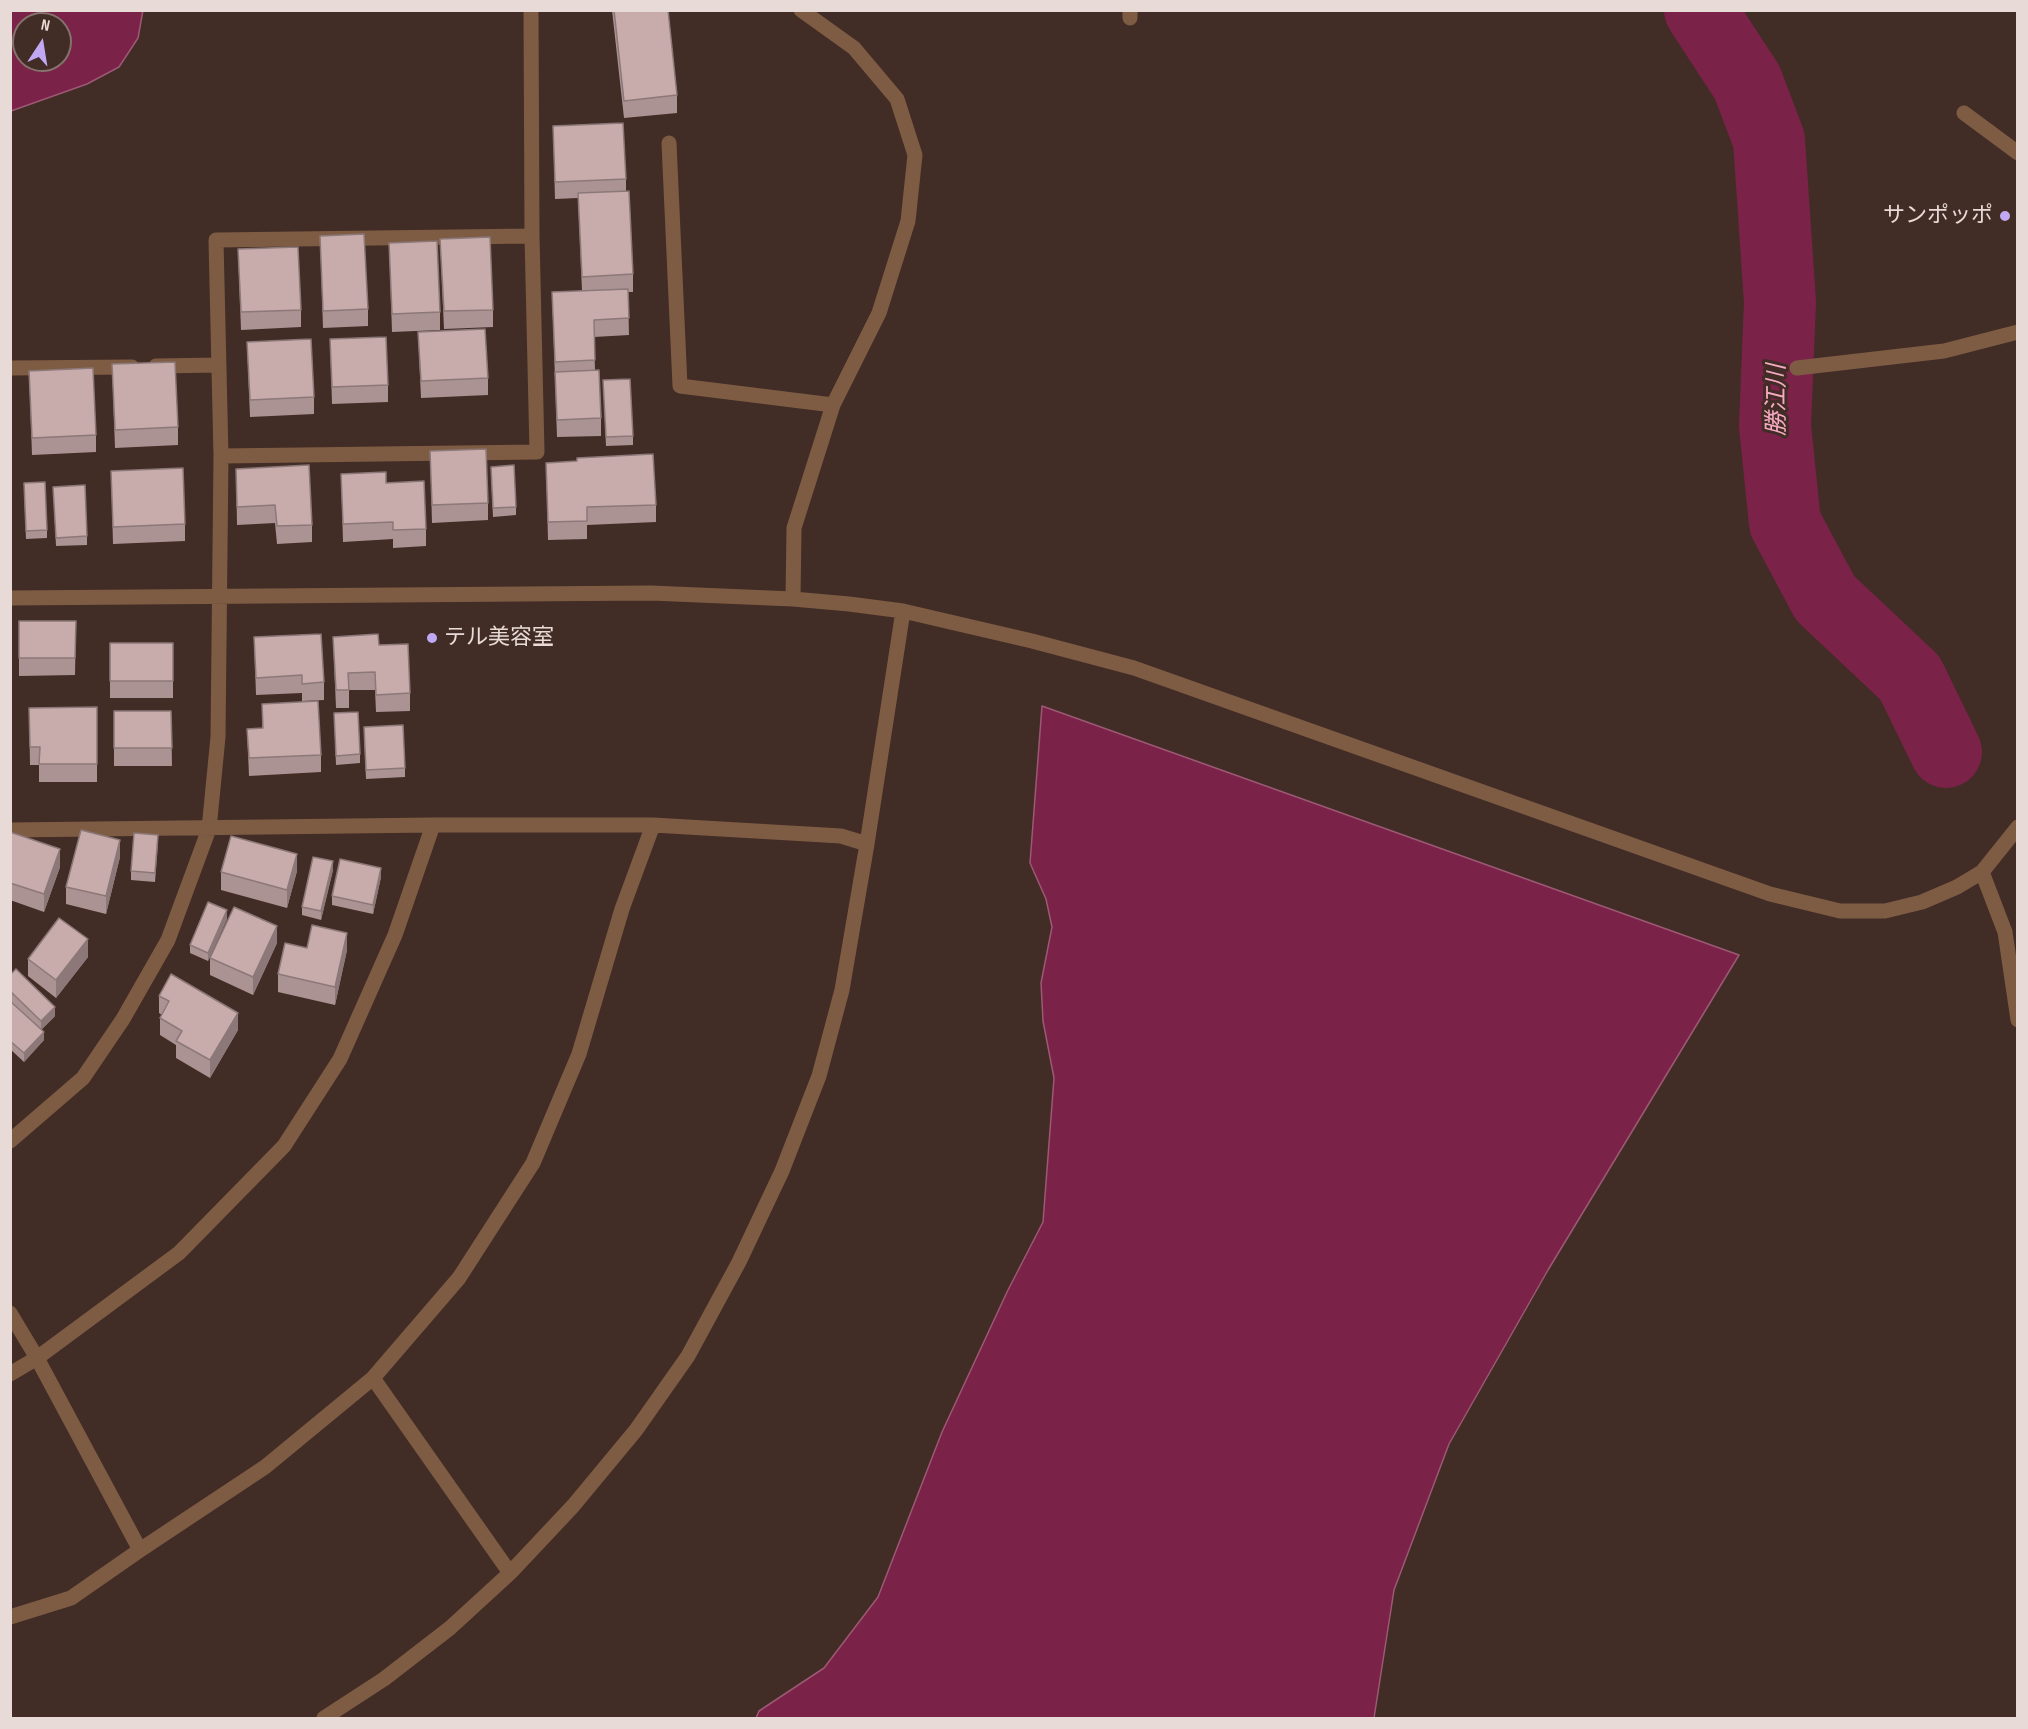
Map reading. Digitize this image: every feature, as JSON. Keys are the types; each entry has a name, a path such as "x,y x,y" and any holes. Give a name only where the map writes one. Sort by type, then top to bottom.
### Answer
{"street":[{"path":"221,456 537,452 532,236 531,10"},
{"path":"793,599 794,528 833,405 879,313 908,221 915,155 897,99 854,48 801,10"},
{"path":"1964,113 2018,153"},
{"path":"669,143 681,386 833,405"},
{"path":"10,1141 83,1078 123,1019 168,940 209,829 218,737 221,456 216,240 532,236"},
{"path":"1797,368 1944,351 2018,332"},
{"path":"10,368 219,365"},
{"path":"10,598 651,593 793,599 903,611 1134,668 1780,897 1840,911 1885,911 1930,898 1957,887 1982,872 2018,827"},
{"path":"324,1719 384,1679 442,1634 510,1573 573,1506 636,1430 688,1356 740,1262 782,1172 819,1076 842,990 903,611"},
{"path":"10,1374 37,1358 179,1253 284,1146 340,1059 395,935 433,825"},
{"path":"10,830 653,825 841,836 867,844"},
{"path":"10,1617 71,1598 265,1467 374,1378 459,1278 533,1163 579,1054 622,909 653,825"},
{"path":"1982,872 2006,932 2018,1020"},
{"path":"10,1313 37,1358 140,1550"},
{"path":"374,1378 510,1573"}],"shaded area":[{"path":"143,10 138,38 119,67 87,84 11,111 11,11"},
{"path":"1042,706 1739,955 1548,1270 1449,1444 1394,1590 1374,1718 756,1718 759,1711 824,1668 878,1597 942,1432 1007,1292 1043,1222 1054,1078 1043,1021 1041,983 1052,927 1046,899 1030,863"}],"building":[{"path":"614,10 668,10 677,95 624,101"},
{"path":"623,123 626,179 555,182 553,126"},
{"path":"629,191 633,274 582,277 578,193"},
{"path":"364,234 368,309 323,311 320,236"},
{"path":"490,237 493,310 444,311 440,239"},
{"path":"437,241 440,312 392,314 389,243"},
{"path":"298,247 301,310 241,312 238,249"},
{"path":"628,289 629,318 594,320 595,360 555,362 552,292"},
{"path":"485,329 488,378 421,381 418,332"},
{"path":"386,337 388,385 332,387 330,339"},
{"path":"311,339 314,397 250,400 247,342"},
{"path":"175,362 178,427 115,430 112,364"},
{"path":"93,368 96,435 32,438 29,371"},
{"path":"599,370 601,418 557,420 555,372"},
{"path":"630,379 633,436 606,437 603,380"},
{"path":"486,449 488,503 432,505 430,451"},
{"path":"653,454 656,505 587,507 587,521 548,522 546,463 577,461 577,458"},
{"path":"309,465 312,525 277,526 275,505 237,507 236,469"},
{"path":"514,465 516,507 493,508 491,467"},
{"path":"183,468 185,524 113,527 111,471"},
{"path":"386,472 386,483 424,481 426,529 393,530 393,522 343,524 341,474"},
{"path":"45,482 47,530 26,531 24,483"},
{"path":"85,485 87,536 56,538 53,487"},
{"path":"19,621 76,621 75,658 19,658"},
{"path":"321,634 324,682 302,684 302,675 256,678 254,637"},
{"path":"378,634 379,645 408,644 410,693 376,695 375,672 348,673 349,690 336,690 333,637"},
{"path":"110,643 173,643 173,681 110,681"},
{"path":"318,701 321,755 249,758 247,729 263,728 262,704"},
{"path":"97,707 97,764 39,764 40,747 30,747 29,708"},
{"path":"114,711 171,711 172,748 114,748"},
{"path":"358,712 360,754 336,756 334,713"},
{"path":"403,725 405,768 366,770 364,727"},
{"path":"81,830 120,840 106,896 66,887"},
{"path":"10,832 60,849 44,894 10,883"},
{"path":"134,833 158,835 155,873 131,871"},
{"path":"231,836 297,854 287,890 221,872"},
{"path":"313,857 333,861 321,911 302,907"},
{"path":"340,859 381,868 373,905 332,896"},
{"path":"208,902 227,910 208,953 190,945"},
{"path":"234,907 277,926 253,977 210,958"},
{"path":"59,918 88,939 56,980 28,959"},
{"path":"312,925 347,933 335,987 278,974 285,943 307,948"},
{"path":"16,969 55,1007 41,1021 10,991 10,975"},
{"path":"171,974 238,1013 210,1060 176,1041 182,1031 160,1018 169,1001 159,996"},
{"path":"10,1001 44,1032 24,1053 10,1041"}],"waterway":[{"name":"勝江川","path":"1700,10 1747,82 1769,140 1780,302 1775,426 1785,523 1825,598 1910,678 1946,752"}],"place":[{"name":"サンポッポ","path":"2005,216"},
{"name":"テル美容室","path":"432,638"}]}
